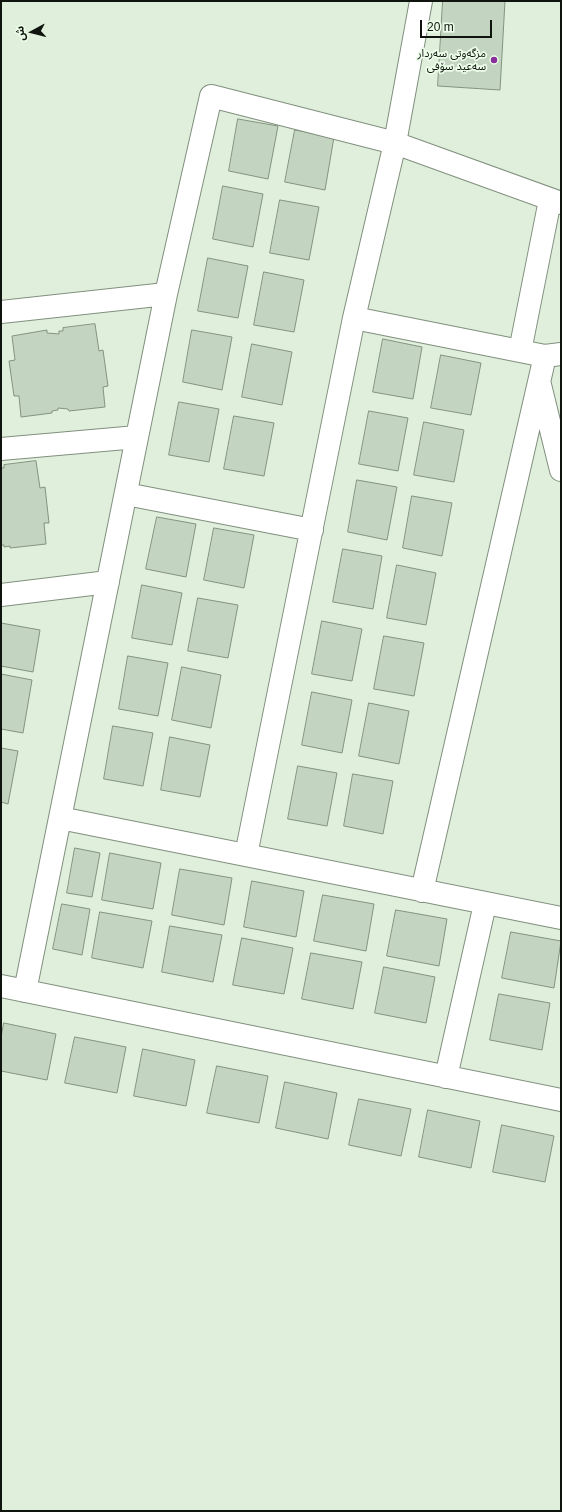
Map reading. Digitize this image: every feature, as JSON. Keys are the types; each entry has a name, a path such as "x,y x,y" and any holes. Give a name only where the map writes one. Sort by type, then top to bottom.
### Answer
{"street":[{"path":"246,855 354,318 395,143 421,1"},
{"path":"25,991 166,294 210,96 395,143 556,201 520,351"},
{"path":"1,312 166,294"},
{"path":"354,318 520,351 553,355 539,381 422,891"},
{"path":"539,381 561,470"},
{"path":"1,449 138,437"},
{"path":"126,494 312,530"},
{"path":"1,595 108,582"},
{"path":"60,818 561,918"},
{"path":"446,1077 485,904"},
{"path":"1,986 561,1100"}],"building":[{"path":"443,1 505,1 500,90 438,86"},
{"path":"238,119 278,126 268,179 229,171"},
{"path":"295,130 334,137 325,190 285,182"},
{"path":"223,186 263,194 253,247 213,239"},
{"path":"280,200 319,207 309,260 270,253"},
{"path":"208,258 248,266 238,318 198,311"},
{"path":"264,272 304,280 294,332 254,325"},
{"path":"95,324 99,351 103,350 108,386 103,387 105,407 69,411 68,409 58,408 58,410 52,411 52,413 21,417 19,396 14,396 9,361 15,360 12,336 47,330 47,333 59,334 59,331 63,331 63,328"},
{"path":"192,330 232,337 222,390 183,382"},
{"path":"383,339 422,347 413,399 373,392"},
{"path":"252,344 292,352 282,405 242,397"},
{"path":"441,355 481,363 471,415 431,408"},
{"path":"179,402 219,409 209,462 169,455"},
{"path":"369,411 408,418 398,471 359,464"},
{"path":"234,416 274,423 264,476 224,469"},
{"path":"424,422 464,430 454,482 414,475"},
{"path":"36,461 40,488 45,487 49,523 44,523 46,544 10,548 10,546 4,547 4,545 1,545 1,468 4,468 4,465"},
{"path":"357,480 397,487 387,540 348,532"},
{"path":"412,496 452,503 442,556 403,548"},
{"path":"157,517 196,524 186,577 146,569"},
{"path":"214,528 254,535 244,588 204,580"},
{"path":"343,549 382,556 373,609 333,602"},
{"path":"397,565 436,573 426,625 387,618"},
{"path":"142,585 182,593 172,645 132,638"},
{"path":"198,598 238,605 228,658 188,651"},
{"path":"322,621 362,629 352,681 312,674"},
{"path":"1,623 40,630 33,672 1,666"},
{"path":"384,636 424,643 414,696 374,689"},
{"path":"128,656 168,663 158,716 119,709"},
{"path":"182,667 221,675 211,728 172,720"},
{"path":"1,674 32,680 23,733 1,729"},
{"path":"312,692 352,700 342,753 302,745"},
{"path":"369,703 409,711 399,764 359,756"},
{"path":"113,726 153,733 143,786 104,779"},
{"path":"170,737 210,745 200,797 161,790"},
{"path":"1,748 18,751 8,804 1,802"},
{"path":"298,766 337,773 327,826 288,819"},
{"path":"353,774 393,781 383,834 344,826"},
{"path":"75,848 100,853 92,897 67,893"},
{"path":"110,853 161,863 153,909 102,900"},
{"path":"180,869 232,878 224,925 172,915"},
{"path":"252,881 304,891 296,937 244,927"},
{"path":"323,895 374,904 366,951 314,941"},
{"path":"62,904 90,909 82,955 53,949"},
{"path":"396,910 447,919 439,966 387,956"},
{"path":"100,912 152,921 143,968 92,958"},
{"path":"170,926 222,935 213,982 162,972"},
{"path":"511,932 561,941 554,988 502,978"},
{"path":"242,938 293,948 284,994 233,985"},
{"path":"311,953 362,962 353,1009 302,999"},
{"path":"384,967 435,977 426,1023 375,1013"},
{"path":"499,994 550,1003 542,1050 490,1040"},
{"path":"4,1023 56,1034 47,1080 1,1071 1,1038"},
{"path":"75,1037 126,1047 117,1093 65,1083"},
{"path":"143,1049 195,1060 186,1106 134,1096"},
{"path":"217,1066 268,1076 259,1123 207,1113"},
{"path":"285,1082 337,1093 328,1139 276,1128"},
{"path":"359,1099 411,1109 401,1156 349,1145"},
{"path":"428,1110 480,1121 471,1168 419,1157"},
{"path":"502,1125 554,1136 545,1182 493,1172"}],"place":[{"name":"مزگەوتی سەردار سەعید سۆفی","path":"494,60"}]}
